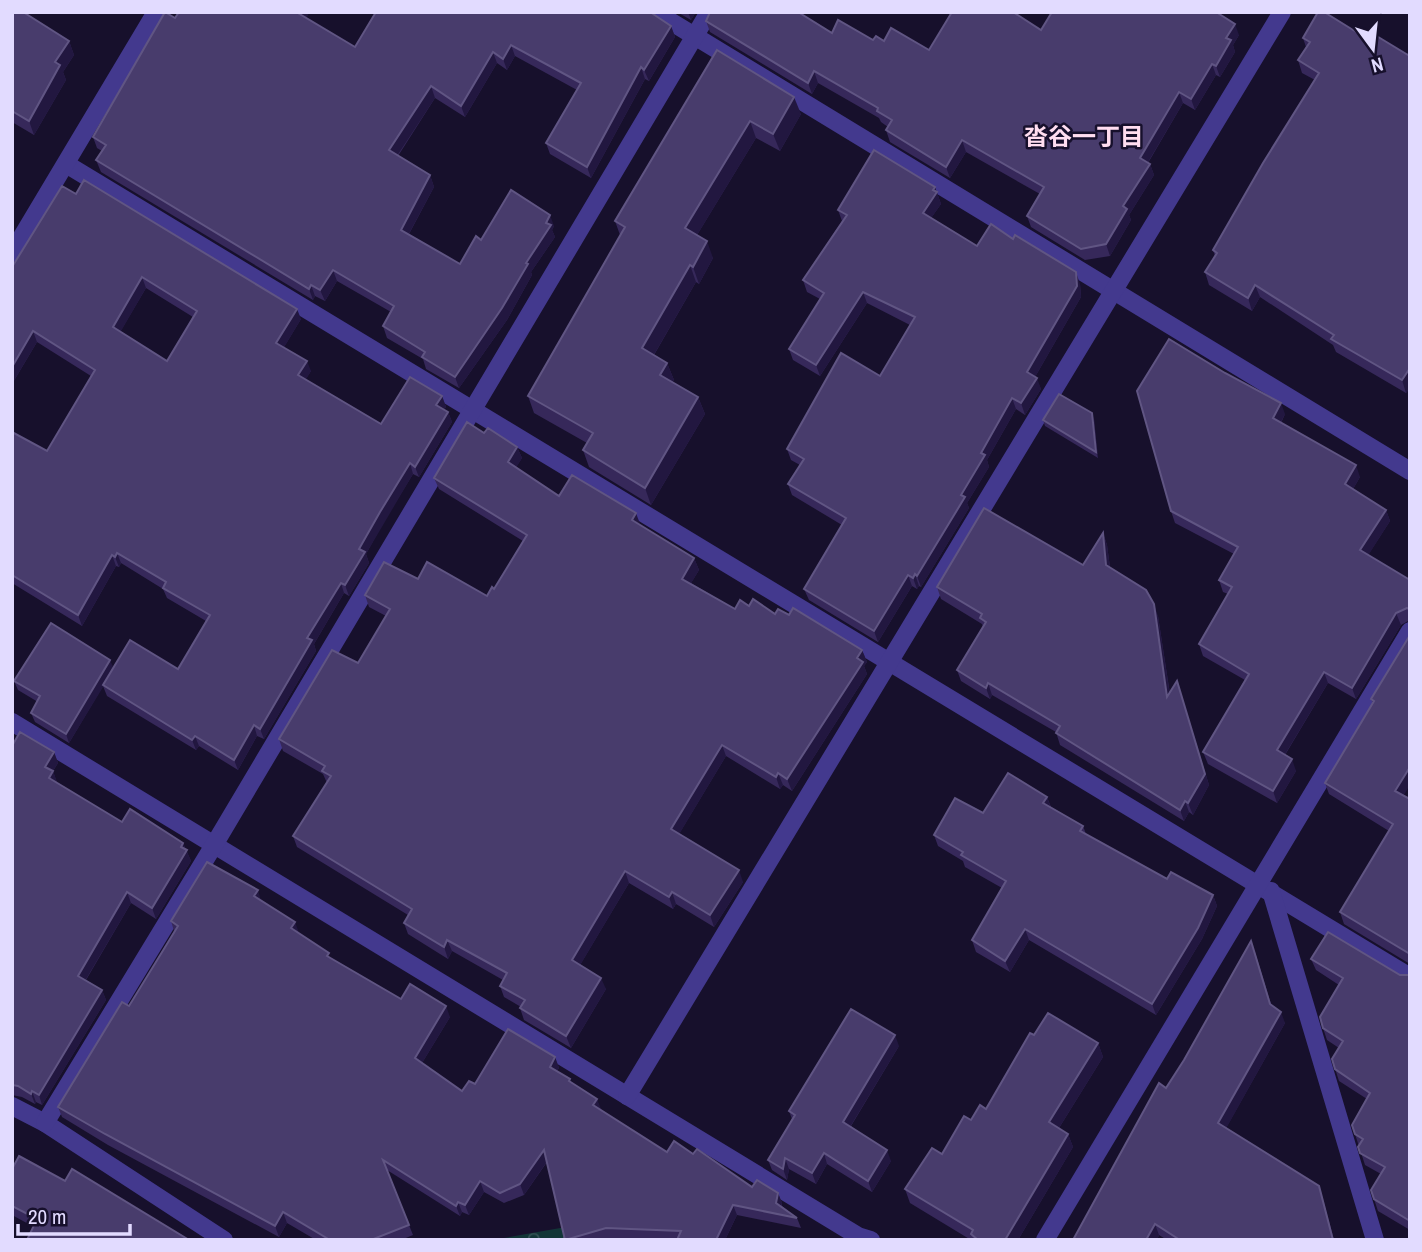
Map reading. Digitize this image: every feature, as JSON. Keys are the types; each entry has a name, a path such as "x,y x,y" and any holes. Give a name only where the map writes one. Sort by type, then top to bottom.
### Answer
{"street":[{"path":"12,253 156,12"},
{"path":"655,12 1410,471"},
{"path":"45,1123 473,412 709,12"},
{"path":"627,1096 1282,12"},
{"path":"65,164 888,663 1265,884 1410,977"},
{"path":"1045,1240 1265,884 1410,631"},
{"path":"12,722 858,1236 871,1240"},
{"path":"1265,884 1375,1240"},
{"path":"12,1106 45,1123 224,1240"}],"green space":[{"path":"600,1221 738,1240 493,1240"}],"building":[{"path":"12,12 23,12 69,41 55,62 60,65 29,121 12,111"},
{"path":"165,12 175,18 179,12 299,12 355,47 376,12 650,12 671,26 644,70 641,67 587,167 546,143 581,83 511,45 503,59 493,52 461,106 431,86 389,150 430,175 401,230 460,264 476,236 481,240 511,190 550,215 546,223 551,225 526,263 528,264 502,308 455,377 422,357 425,352 383,326 394,306 333,270 320,290 311,285 309,289 96,160 106,145 93,137"},
{"path":"710,12 798,12 832,33 838,20 873,40 876,36 884,41 891,28 929,50 952,12 1013,12 1041,30 1052,12 1216,12 1235,24 1226,38 1231,40 1216,66 1212,64 1191,99 1179,92 1140,158 1150,164 1123,206 1127,209 1106,244 1081,249 1027,216 1044,187 962,140 946,167 886,130 892,120 877,111 878,108 814,71 808,83 706,21"},
{"path":"1318,12 1324,12 1366,38 1370,32 1408,55 1410,53 1410,368 1402,380 1331,339 1334,335 1255,285 1248,298 1205,272 1217,253 1213,250 1319,73 1298,60 1310,42 1303,38"},
{"path":"717,50 794,97 773,134 750,121 685,228 707,241 642,348 667,363 660,375 698,397 645,488 583,450 593,433 528,396 625,227 615,221"},
{"path":"874,150 935,187 933,190 937,192 923,213 977,246 991,224 1013,239 1015,235 1076,272 1077,286 1027,372 1037,378 1021,403 1012,398 981,453 985,455 961,495 965,497 917,576 915,574 913,578 908,575 874,631 804,589 846,518 788,484 804,459 787,449 841,353 880,376 915,317 863,292 816,365 789,349 824,293 803,280 847,215 838,210"},
{"path":"84,180 297,309 276,343 307,361 298,375 381,424 410,377 442,396 436,405 448,412 415,467 410,463 380,512 359,549 365,552 345,585 341,583 307,638 312,640 260,729 254,725 234,760 195,736 192,740 103,685 130,640 178,669 210,615 163,588 166,582 117,553 115,557 112,555 78,615 12,575 12,432 47,451 95,370 33,331 12,367 12,267 62,186 76,194","holes":["142,277 197,311 167,361 113,327"]},
{"path":"1169,339 1281,403 1273,418 1356,465 1345,484 1386,510 1360,550 1410,580 1410,610 1407,608 1396,613 1352,688 1324,672 1277,750 1292,759 1273,791 1203,752 1249,674 1199,644 1232,587 1219,580 1238,547 1171,511 1137,391"},
{"path":"1059,394 1092,413 1096,452 1043,420"},
{"path":"467,422 484,433 488,428 517,447 508,462 559,496 572,475 636,513 632,520 694,558 682,579 735,609 740,600 749,606 753,599 775,614 778,609 789,615 793,608 862,650 857,658 863,662 787,779 778,773 776,777 722,745 671,829 739,870 710,915 672,892 669,897 625,871 572,960 601,978 566,1036 520,1008 525,1000 500,986 507,973 447,940 444,947 404,923 412,909 293,836 331,776 322,771 325,766 279,739 332,650 358,663 390,609 365,595 384,562 418,579 427,562 487,596 527,535 434,478"},
{"path":"984,508 1083,565 1103,533 1106,565 1146,590 1154,604 1167,697 1177,681 1205,774 1188,803 1185,801 1180,810 1056,733 1060,726 988,683 986,688 957,670 986,622 980,618 982,614 937,587"},
{"path":"51,623 110,660 66,734 31,713 40,696 14,681"},
{"path":"1410,635 1410,767 1395,791 1410,799 1410,954 1340,912 1393,824 1325,783"},
{"path":"20,732 54,752 45,767 53,771 49,778 122,822 130,809 183,843 181,847 187,850 152,908 127,892 78,976 102,990 39,1095 12,1085 12,746"},
{"path":"1008,773 1047,797 1043,803 1083,826 1080,831 1167,879 1171,872 1213,895 1198,928 1152,1004 1025,929 1005,961 972,940 1006,881 961,855 963,852 934,835 955,798 983,813"},
{"path":"207,862 258,890 254,896 295,922 291,928 329,953 327,956 401,999 410,984 446,1006 415,1058 462,1091 469,1081 475,1084 508,1029 555,1057 550,1067 597,1099 593,1105 667,1152 674,1141 693,1154 697,1149 752,1187 757,1180 778,1193 776,1203 797,1218 733,1205 716,1240 677,1240 681,1231 606,1228 565,1240 544,1150 520,1184 500,1193 480,1181 465,1205 458,1202 456,1206 383,1160 409,1225 371,1240 330,1240 283,1212 275,1226 58,1107 122,1002 129,1006 178,926 171,921"},
{"path":"1328,932 1400,975 1410,975 1410,1221 1374,1199 1371,1190 1385,1167 1360,1153 1358,1147 1363,1139 1355,1134 1352,1125 1370,1093 1335,1069 1332,1059 1343,1041 1323,1028 1320,1017 1343,978 1311,959"},
{"path":"1251,941 1270,1004 1281,1012 1218,1123 1319,1186 1333,1240 1180,1240 1155,1224 1146,1240 1073,1240 1159,1083 1166,1088"},
{"path":"851,1009 895,1035 843,1122 887,1150 868,1181 824,1153 812,1173 785,1158 783,1169 768,1160 795,1115 789,1111"},
{"path":"1048,1013 1098,1043 1049,1122 1068,1134 1005,1240 978,1240 971,1234 973,1230 905,1189 932,1148 942,1154 964,1116 971,1120 980,1105 986,1109 1030,1033 1034,1035"},
{"path":"19,1156 65,1181 72,1169 189,1240 27,1240 37,1219 12,1206 12,1169"}],"district":[{"name":"沓谷一丁目","path":"1084,136"}]}
